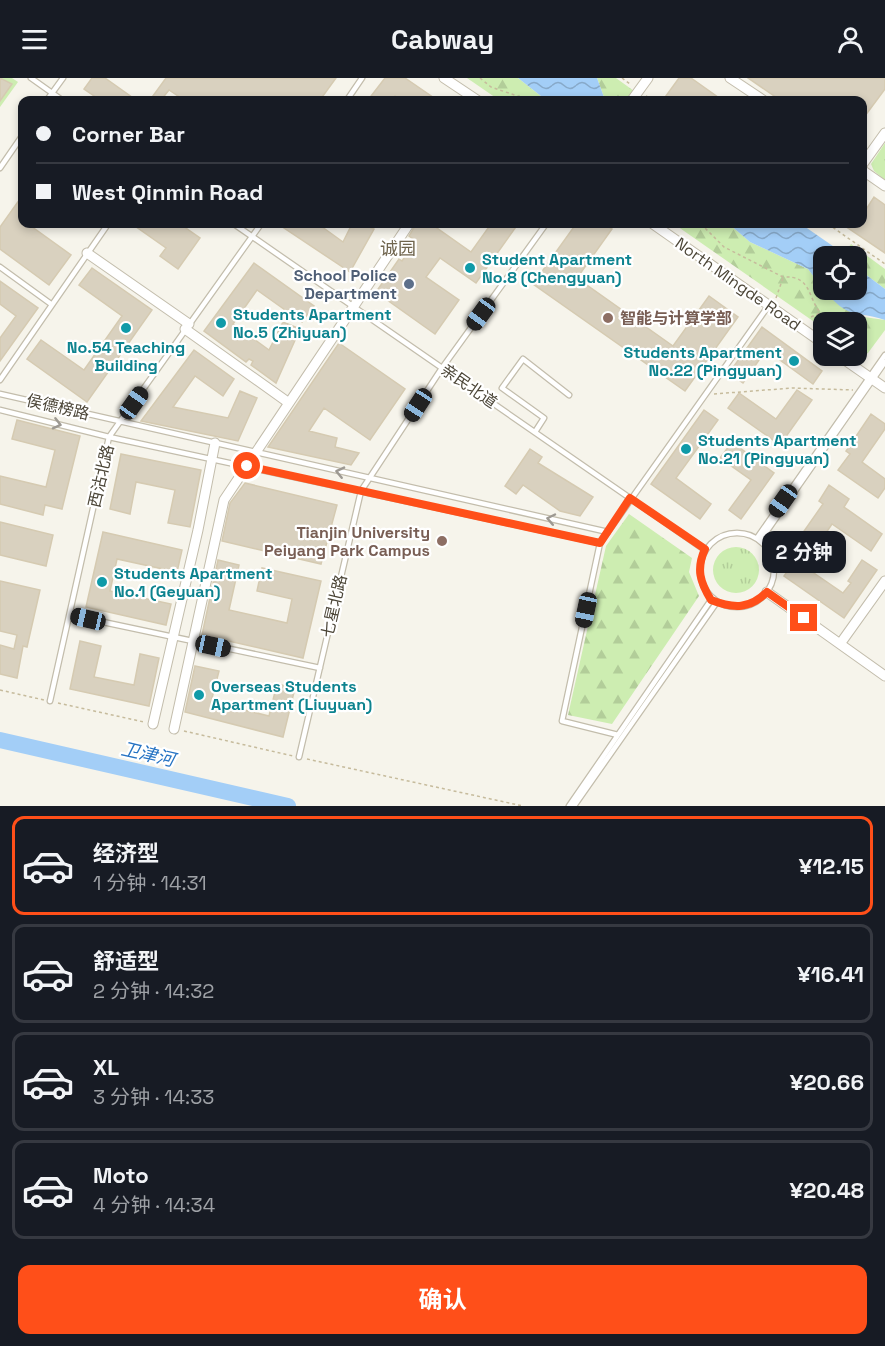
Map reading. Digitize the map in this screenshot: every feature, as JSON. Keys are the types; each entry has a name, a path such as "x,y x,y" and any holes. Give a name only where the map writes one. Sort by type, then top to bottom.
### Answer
{"street":[{"path":"444,78 471,96"},
{"path":"635,96 648,78"},
{"path":"730,78 757,96"},
{"path":"867,158 885,133"},
{"path":"867,173 885,186"},
{"path":"174,729 224,500 406,228"},
{"name":"North Mingde Road","path":"659,228 813,336"},
{"path":"87,253 289,403"},
{"path":"854,366 885,388"},
{"path":"153,724 198,530 215,443"},
{"path":"840,644 885,581"},
{"path":"767,592 885,676"}],"lane":[{"path":"31,78 56,96"},
{"path":"50,96 63,78"},
{"path":"350,96 363,78"},
{"path":"0,168 18,142"},
{"path":"0,380 105,228"},
{"name":"亲民北道","path":"240,228 705,549"},
{"name":"西沽北路","path":"50,701 109,437 258,228"},
{"name":"七星北路","path":"299,757 361,491 442,368 543,228"},
{"path":"0,267 51,304"},
{"path":"618,735 562,722 600,543 769,305"},
{"path":"758,539 885,355"},
{"path":"535,432 544,418 502,388 523,360 569,395"},
{"path":"758,539 860,390 885,362"},
{"name":"侯德榜路","path":"0,394 608,532"},
{"name":"侯德榜路","path":"0,410 109,437 600,543"},
{"path":"734,532 758,539 772,557 774,569 767,592 749,605 737,607 714,601 702,583 699,571 705,549 723,535 734,532"},
{"path":"569,806 714,601"},
{"path":"574,806 714,601"},
{"path":"70,615 320,668"}],"path":[{"path":"480,78 490,87 518,96"},
{"path":"705,228 724,247 783,277 789,277 806,285 821,312"},
{"path":"834,228 885,264"},
{"path":"769,305 777,298 783,277"},
{"path":"704,395 792,388 860,390"},
{"path":"0,690 153,724"},
{"path":"174,729 522,806"}],"green space":[{"path":"0,78 12,78 18,82 0,107"},
{"path":"467,78 518,78 541,96 493,96"},
{"path":"597,78 616,78 634,91 630,96 604,96"},
{"path":"885,143 885,180 874,171 871,164"},
{"path":"680,228 734,228 750,242 808,269 813,276 813,300 837,300 852,312 813,312 813,321"},
{"path":"867,256 885,269 885,289 867,276"},
{"path":"867,317 885,320 885,330 868,353"},
{"path":"629,514 692,558 689,572 699,596 612,724 568,715 606,546"},
{"path":"736,547 752,554 759,570 752,586 736,593 720,586 713,570 720,554"}],"water":[{"path":"518,78 597,78 604,96 541,96"},
{"path":"734,228 807,228 833,246 813,246 813,276 808,269 750,242"},
{"path":"867,276 885,289 885,320 867,315 867,312 852,312 834,300 867,300"}],"building":[{"path":"0,78 12,84 0,101"},
{"path":"92,78 105,78 130,96 94,96 84,89"},
{"path":"166,78 336,78 323,96 178,96 169,90 164,96 153,96"},
{"path":"385,78 405,78 431,96 395,96 371,96"},
{"path":"679,78 691,78 716,96 666,96"},
{"path":"748,78 885,78 885,89 867,113 867,96 774,96"},
{"path":"874,197 885,205 885,253 848,228 867,228 867,208"},
{"path":"18,202 18,228 34,228 71,255 49,285 0,249 0,227"},
{"path":"138,228 186,228 200,238 178,269 160,256 166,248"},
{"path":"284,228 324,228 343,242 350,228 374,229 350,272"},
{"path":"414,228 437,228 471,252 488,228 515,228 476,283 440,258 426,277 459,300 435,334 376,292 399,259 402,261 416,241 409,236"},
{"path":"573,228 610,228 612,229 577,278 673,346 709,296 738,317 685,391 533,284"},
{"name":"Students Apartment No.5 (Zhiyuan)","path":"254,263 314,306 302,322 257,290 233,324 269,350 283,322 300,329 276,383 251,365 253,361 249,359 246,362 204,331"},
{"name":"No.54 Teaching Building","path":"92,268 152,310 87,402 27,359 41,340 84,370 122,316 79,285"},
{"path":"0,281 38,308 0,361 0,338 16,316 0,304"},
{"name":"Students Apartment No.22 (Pingyuan)","path":"762,327 822,371 813,384 766,350 743,383 729,373"},
{"path":"339,343 405,389 370,440 324,408 309,431 337,438 335,447 359,453 351,465 268,447"},
{"path":"194,350 234,379 223,396 195,376 173,407 228,418 240,391 257,398 238,441 141,421"},
{"name":"Students Apartment No.22 (Pingyuan)","path":"797,390 812,400 780,445 728,408 739,393 776,419"},
{"name":"Students Apartment No.21 (Pingyuan)","path":"704,410 718,420 676,478 711,504 700,519 651,484"},
{"path":"871,414 885,424 885,429 862,462 885,479 885,488 878,498 838,470 850,454 846,451"},
{"path":"17,420 80,436 62,509 45,505 43,515 0,504 0,476 46,487 55,450 12,439"},
{"name":"Students Apartment No.21 (Pingyuan)","path":"732,442 774,473 741,519 729,510 751,480 720,458"},
{"path":"530,449 542,457 538,463 593,497 580,516 560,511 523,485 516,494 505,486"},
{"path":"121,454 201,470 190,527 168,523 175,490 136,482 130,514 110,509"},
{"path":"245,483 337,505 321,564 222,541 230,503"},
{"path":"829,485 849,499 844,507 882,534 871,551 832,524 811,555 795,544 823,504 819,501"},
{"path":"0,522 53,535 46,566 0,555"},
{"name":"Students Apartment No.1 (Geyuan)","path":"103,532 182,550 177,572 117,559 110,591 171,604 166,625 86,607"},
{"path":"218,560 239,565 229,610 287,623 292,599 257,591 262,568 321,581 303,658 202,635"},
{"path":"795,560 843,593 851,583 848,581 862,560 877,570 844,618 784,576"},
{"path":"0,581 40,590 27,647 23,646 17,678 0,674 0,645 14,649 17,635 0,631"},
{"path":"80,641 101,646 94,677 134,685 140,654 159,658 149,706 70,689"},
{"name":"Overseas Students Apartment (Liuyuan)","path":"195,666 219,671 211,702 269,716 277,684 295,688 283,737 185,712"}],"waterway":[{"name":"卫津河","path":"0,740 288,806"}],"place":[{"name":"Student Apartment No.8 (Chengyuan)","path":"470,268"},
{"name":"School Police Department","path":"409,284"},
{"name":"智能与计算学部","path":"608,318"},
{"name":"Students Apartment No.5 (Zhiyuan)","path":"221,323"},
{"name":"No.54 Teaching Building","path":"126,328"},
{"name":"Students Apartment No.22 (Pingyuan)","path":"794,361"},
{"name":"Students Apartment No.21 (Pingyuan)","path":"686,449"},
{"name":"Tianjin University Peiyang Park Campus","path":"442,541"},
{"name":"Students Apartment No.1 (Geyuan)","path":"102,582"},
{"name":"Overseas Students Apartment (Liuyuan)","path":"199,695"}],"district":[{"name":"诚园","path":"398,248"}],"route":[{"path":"247,466 600,543 630,498 705,549 700,560 699,571 702,583 711,600 726,606 737,607 749,605 759,600 767,592 804,618"}]}
